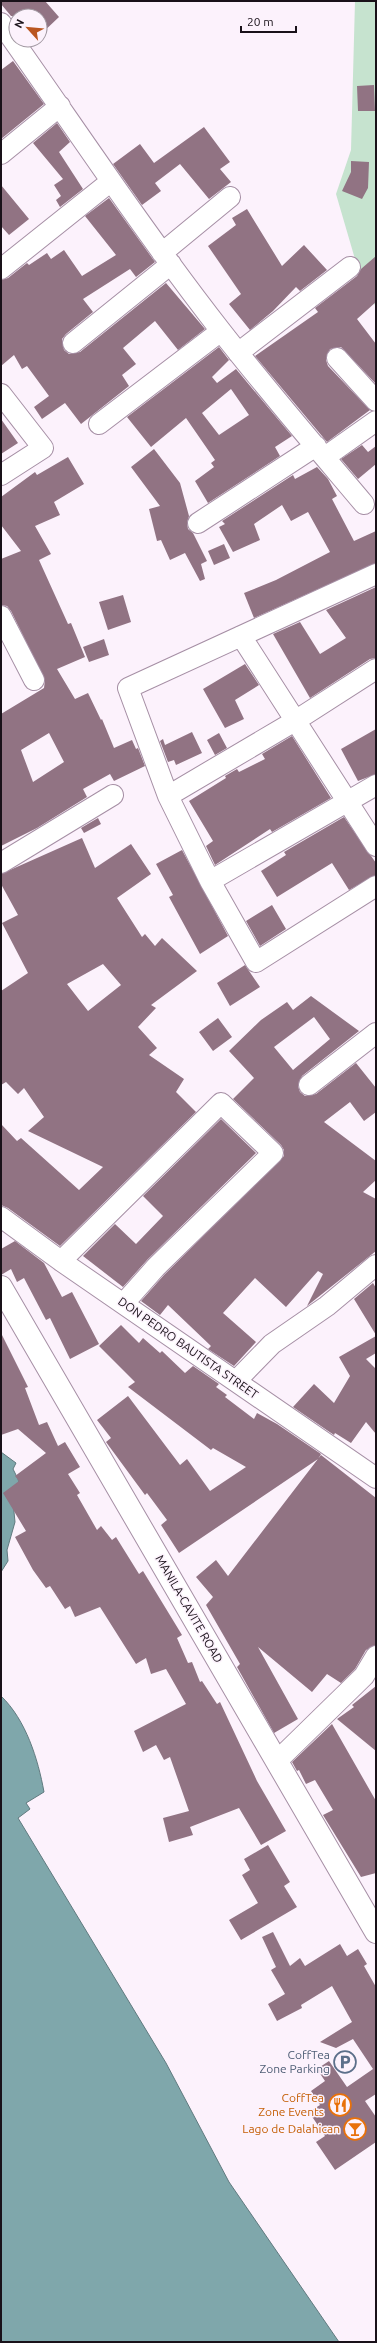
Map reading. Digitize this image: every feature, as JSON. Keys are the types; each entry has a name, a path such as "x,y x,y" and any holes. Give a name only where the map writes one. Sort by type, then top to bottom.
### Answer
{"main road":[{"name":"MANILA-CAVITE ROAD","path":"1,1287 376,1929"}],"street":[{"path":"1,23 60,106 110,182 221,331 364,504"},
{"path":"1,154 60,106"},
{"path":"1,269 110,182"},
{"path":"73,343 230,197"},
{"path":"238,353 350,266"},
{"path":"99,424 221,331"},
{"path":"337,358 376,401"},
{"path":"1,394 43,448 1,475"},
{"path":"198,523 320,452 376,422"},
{"path":"376,574 128,688 168,796 210,881 256,962 376,886"},
{"path":"1,616 34,680"},
{"path":"241,636 376,846"},
{"path":"168,796 295,721 376,669"},
{"path":"210,881 349,803 376,785"},
{"path":"1,863 113,795"},
{"path":"309,1086 376,1033"},
{"path":"61,1261 221,1103 273,1153 156,1267 124,1303"},
{"name":"DON PEDRO BAUTISTA STREET","path":"1,1217 61,1261 236,1381 373,1471"},
{"path":"236,1381 272,1344 327,1306 376,1265"},
{"path":"277,1761 364,1676 376,1656"}],"green space":[{"path":"355,1 376,1 376,308 355,259 336,194 351,150"}],"water":[{"path":"1,1452 16,1463 13,1469 20,1487 13,1502 15,1522 7,1550 8,1561 1,1572"},
{"path":"1,1696 17,1716 30,1741 44,1792 26,1803 30,1809 18,1818 166,2063 229,2182 339,2342 1,2342"}],"building":[{"path":"1,1 45,1 59,17 48,27 48,8 8,8 8,12 1,4"},
{"path":"13,61 44,104 1,139 1,70"},
{"path":"374,85 375,111 358,111 357,86"},
{"path":"57,123 70,142 59,152 83,189 60,207 56,200 61,196 54,185 63,179 33,143"},
{"path":"204,127 230,162 220,169 231,182 209,199 180,164 155,183 161,191 142,205 113,164 140,144 154,163"},
{"path":"351,161 369,162 368,188 362,199 342,191 351,172"},
{"path":"1,185 29,219 9,235 1,226"},
{"path":"109,198 155,262 136,277 130,269 83,299 93,312 62,339 64,350 69,354 80,352 166,283 205,329 178,350 155,321 123,348 136,364 122,375 129,386 81,424 65,403 42,419 34,407 49,396 27,366 22,369 14,355 1,366 1,280 8,278 27,263 29,265 47,253 51,259 64,250 82,276 116,255 85,216"},
{"path":"247,209 282,266 304,245 327,270 300,291 296,287 273,311 250,330 229,304 241,294 208,246 236,225 232,218"},
{"path":"376,256 376,302 357,319 376,344 376,384 341,347 330,349 326,360 328,366 370,410 327,442 255,356 318,312 315,308 357,276 361,269"},
{"path":"219,347 229,360 212,377 217,383 236,369 292,436 275,447 280,456 208,503 195,481 214,467 211,463 215,460 186,418 151,447 127,417","holes":["231,389 249,415 219,435 202,413"]},
{"path":"1,419 18,443 1,454"},
{"path":"362,445 368,452 376,446 376,464 358,479 341,459"},
{"path":"154,449 180,483 189,516 187,523 188,529 193,533 207,561 201,564 205,579 200,581 185,553 170,560 161,540 157,541 149,509 160,506 131,467"},
{"path":"68,457 84,484 54,502 60,515 35,526 51,554 39,560 68,624 71,623 85,657 57,669 75,699 88,693 101,720 102,719 114,748 132,740 136,749 138,748 145,766 114,781 110,774 83,789 87,797 37,828 1,846 1,714 44,688 45,680 11,611 7,606 1,605 1,559 21,551 1,525 1,497 35,472 37,475","holes":["49,733 64,762 33,782 21,750"]},
{"path":"317,467 328,479 337,496 332,499 354,541 376,531 376,563 254,618 244,593 276,580 330,552 308,512 291,521 282,505 254,524 260,540 233,552 219,527 225,524 222,521 293,475 295,479"},
{"path":"224,544 230,558 214,565 208,551"},
{"path":"376,587 376,658 370,659 310,698 273,634 300,622 320,654 346,638 326,610"},
{"path":"123,595 131,622 108,630 99,602"},
{"path":"104,639 109,655 89,662 83,647"},
{"path":"245,664 259,685 235,700 244,719 225,728 203,689"},
{"path":"376,729 376,774 358,781 341,749"},
{"path":"192,732 202,753 176,765 174,760 168,762 160,741 163,739 165,745"},
{"path":"219,733 227,748 215,755 207,740"},
{"path":"292,736 331,798 272,832 270,829 215,865 206,846 213,841 189,801 226,778 225,776 237,769 239,772 265,759 262,754"},
{"path":"344,817 376,863 376,875 349,890 332,863 277,897 261,871 286,855 284,852"},
{"path":"98,818 101,824 84,833 81,828"},
{"path":"82,838 95,868 131,844 151,874 117,898 142,937 145,934 155,946 162,938 197,971 151,1005 156,1008 138,1027 157,1048 149,1055 184,1079 176,1092 196,1112 60,1246 8,1208 1,1205 1,1124 17,1141 21,1138 79,1190 103,1167 28,1131 44,1117 24,1088 18,1094 6,1082 1,1085 1,991 28,973 2,923 18,915 1,884 1,874","holes":["103,964 121,985 88,1011 67,984"]},
{"path":"182,850 228,936 200,954 169,897 173,895 156,864"},
{"path":"272,905 286,929 260,946 246,921"},
{"path":"245,965 260,987 230,1006 217,983"},
{"path":"311,996 359,1031 302,1076 298,1086 300,1092 305,1096 316,1094 356,1063 376,1088 376,1112 364,1121 350,1102 324,1122 376,1161 376,1180 363,1192 376,1199 376,1251 307,1306 323,1274 318,1271 286,1307 255,1278 223,1313 256,1342 234,1366 208,1349 211,1346 168,1305 160,1315 141,1301 164,1275 284,1156 284,1150 281,1145 233,1099 254,1078 229,1051 261,1020 287,1002 293,1010","holes":["314,1017 330,1039 293,1070 274,1047"]},
{"path":"218,1018 232,1037 213,1051 199,1032"},
{"path":"221,1119 256,1153 148,1259 123,1287 83,1256 115,1224 136,1244 163,1216 143,1196"},
{"path":"15,1241 44,1263 62,1297 72,1292 99,1344 70,1359 50,1318 46,1320 24,1278 17,1282 11,1269 1,1275 1,1249"},
{"path":"373,1283 376,1288 376,1335 354,1299"},
{"path":"121,1325 139,1343 143,1338 160,1353 162,1351 185,1373 193,1366 219,1384 216,1387 227,1395 225,1397 254,1419 257,1413 277,1424 321,1454 318,1459 179,1553 161,1525 167,1520 147,1493 145,1495 106,1442 111,1438 97,1420 128,1396 180,1465 187,1459 210,1491 246,1467 213,1448 211,1450 128,1387 135,1382 99,1346"},
{"path":"1,1333 28,1387 25,1388 39,1425 47,1422 58,1446 65,1442 80,1467 68,1474 80,1493 77,1495 97,1530 101,1526 112,1540 116,1537 139,1574 143,1571 182,1635 177,1638 188,1663 192,1662 200,1682 202,1681 217,1704 220,1702 257,1781 286,1831 261,1845 239,1808 190,1827 193,1835 169,1842 163,1818 189,1811 170,1757 164,1760 156,1745 143,1752 134,1731 186,1704 166,1669 151,1674 146,1658 136,1664 100,1607 75,1617 70,1606 65,1609 50,1586 46,1588 33,1570 15,1537 26,1531 3,1493 19,1481 15,1476 46,1453 18,1429 1,1435"},
{"path":"376,1336 376,1353 366,1359 376,1369 376,1434 366,1422 351,1443 335,1433 334,1435 293,1407 314,1384 334,1403 350,1376 339,1357"},
{"path":"321,1455 376,1498 376,1645 366,1650 355,1669 341,1683 327,1674 312,1692 258,1647 298,1719 274,1733 237,1667 240,1664 206,1605 213,1597 196,1577 216,1560 228,1576"},
{"path":"376,1686 376,1751 337,1719 354,1707 352,1705"},
{"path":"332,1724 376,1801 376,1873 361,1877 323,1815 333,1810 315,1780 306,1784 299,1770 297,1771 292,1762"},
{"path":"268,1845 290,1882 284,1886 297,1907 241,1940 229,1920 258,1903 242,1875 250,1870 244,1859"},
{"path":"273,1932 290,1966 300,1958 305,1966 340,1944 347,1956 358,1949 367,1964 364,1966 376,1987 376,2094 365,2101 376,2117 376,2142 335,2170 316,2142 325,2136 309,2112 320,2105 311,2091 325,2081 317,2069 329,2061 347,2087 373,2069 353,2039 336,2048 320,2042 352,2022 332,1986 301,2005 302,2008 277,2021 268,2004 285,1994 271,1970 276,1967 262,1937"}],"place":[{"name":"CoffTea Zone Parking","path":"345,2062"},
{"name":"CoffTea Zone Events","path":"340,2105"},
{"name":"Lago de Dalahican","path":"355,2129"}]}
